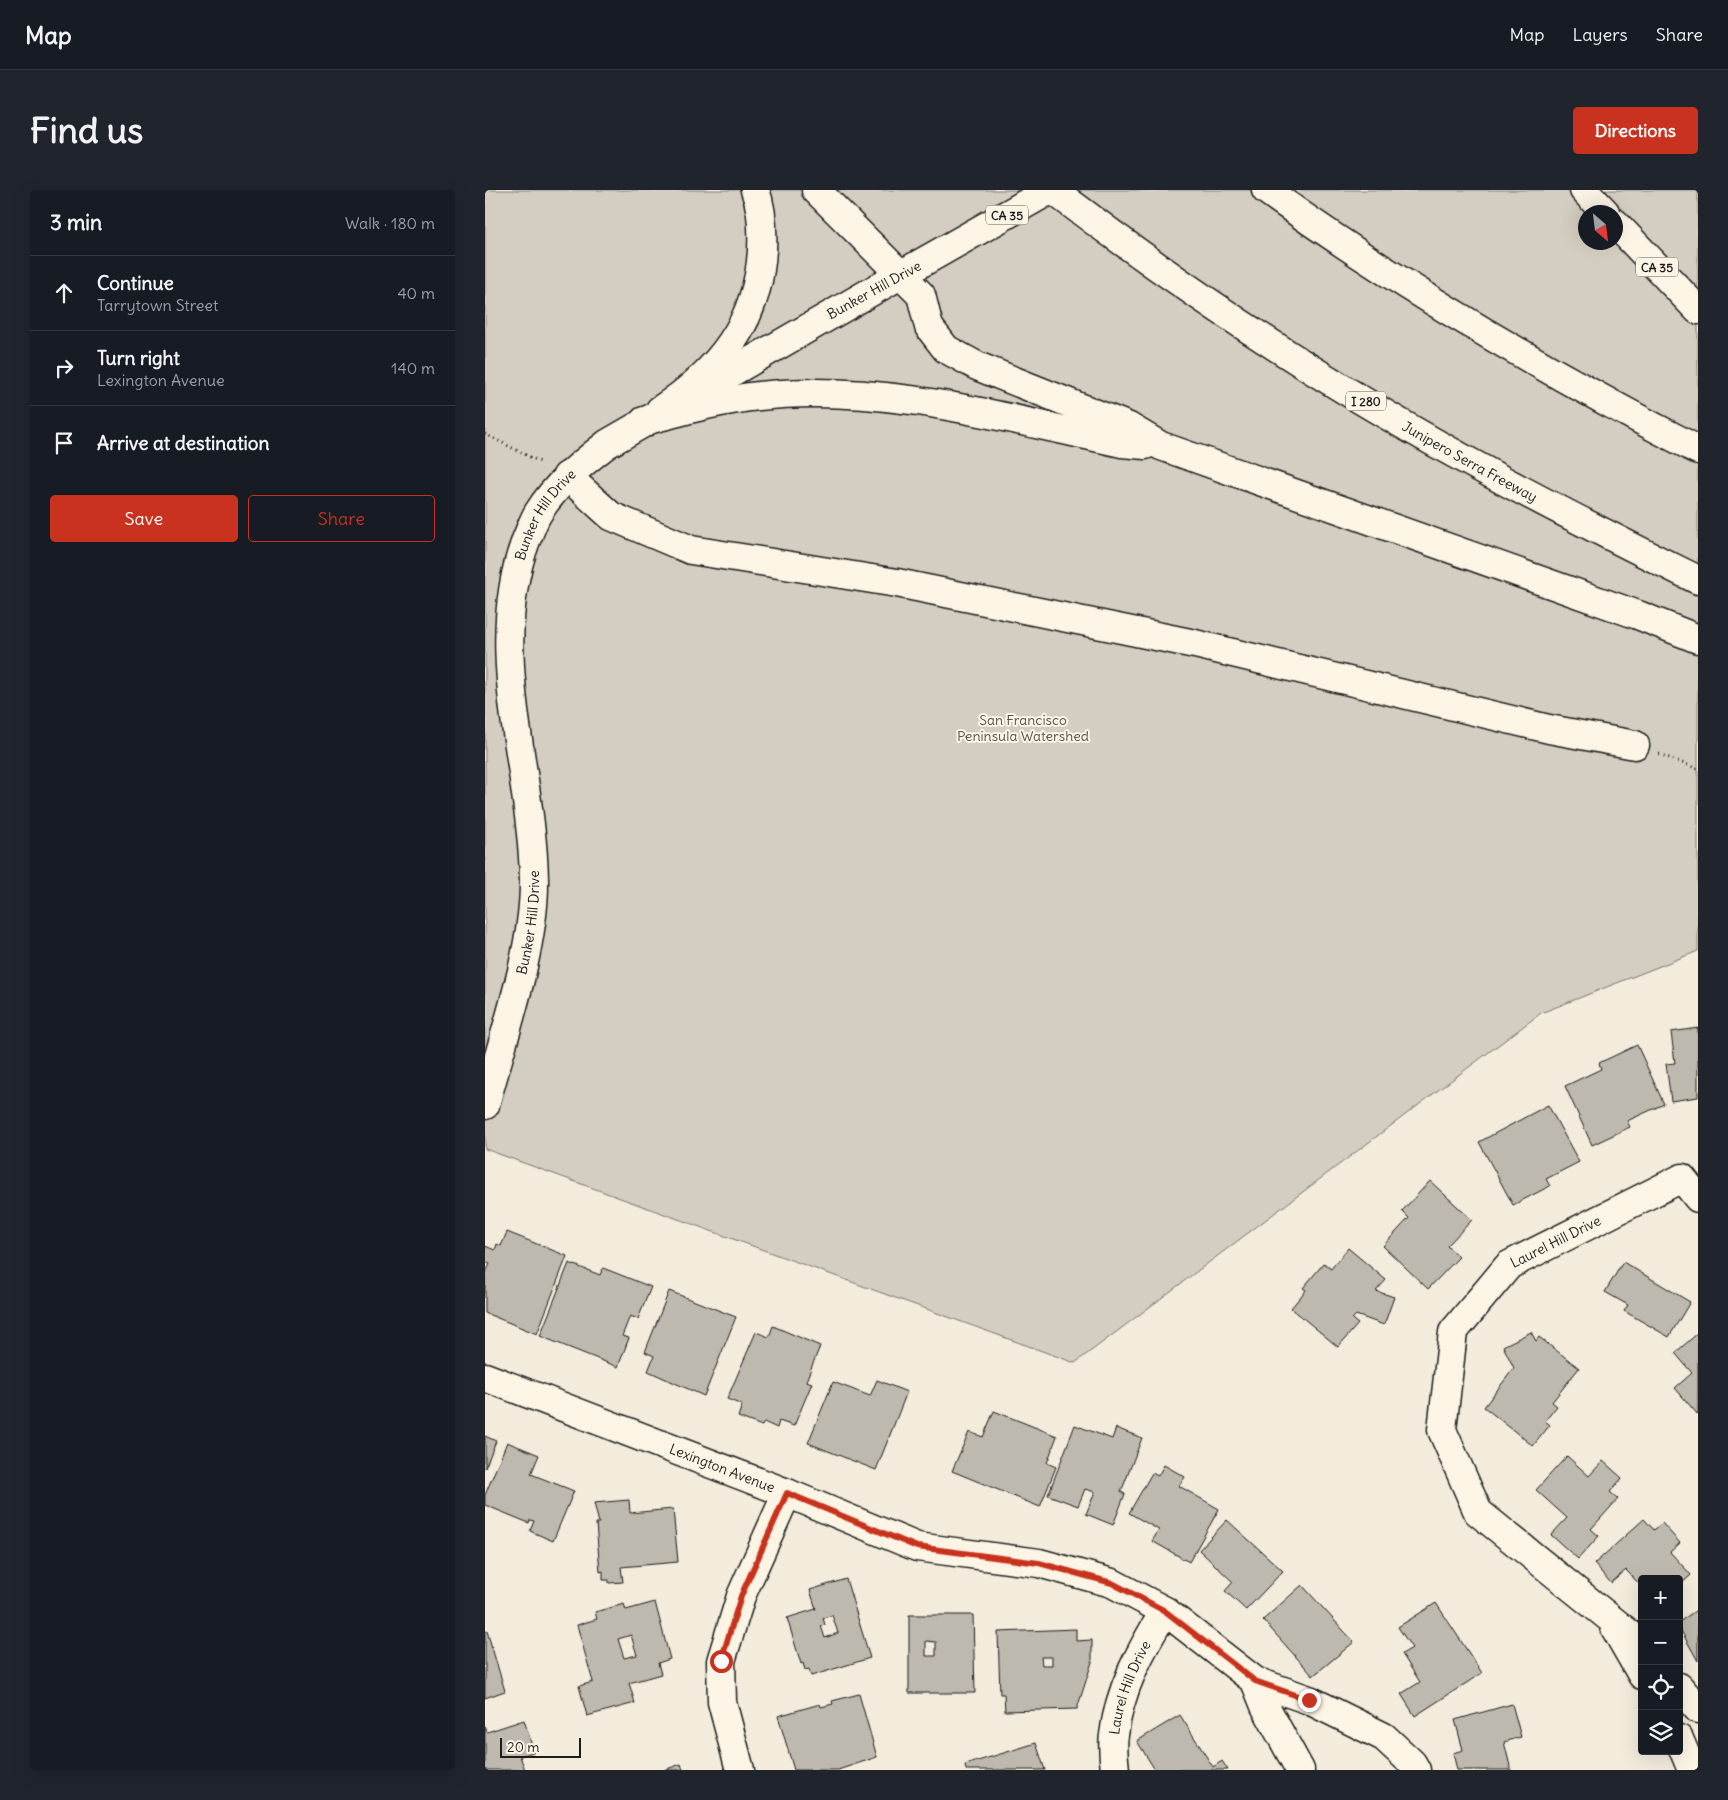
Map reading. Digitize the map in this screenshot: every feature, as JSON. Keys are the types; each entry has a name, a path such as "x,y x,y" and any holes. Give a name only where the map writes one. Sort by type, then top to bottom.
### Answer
{"main road":[{"path":"644,421 687,393 721,359 749,315 760,274 762,242 755,190"},
{"path":"815,190 899,275 921,294 929,328 946,349 977,366 1129,428 1161,446 1638,614 1698,639"},
{"name":"Bunker Hill Drive","path":"485,1105 531,925 534,882 532,834 511,698 506,650 507,608 517,561 537,514 567,476 607,444 899,275 1052,190"},
{"name":"Junipero Serra Freeway","path":"1052,190 1194,293 1318,373 1444,448 1582,523 1698,580"},
{"path":"1266,190 1391,274 1465,319 1621,410 1698,450"},
{"path":"1584,190 1598,205"},
{"name":"CA 35","path":"1623,232 1698,310"},
{"path":"644,421 702,405 759,396 825,393 890,397 967,410 1122,443 1161,446"},
{"path":"567,476 611,516 691,550 897,583 1186,642 1549,729 1635,745"},
{"name":"Laurel Hill Drive","path":"1638,1641 1479,1512 1442,1430 1453,1332 1509,1265 1682,1178 1698,1198"},
{"name":"Lexington Avenue","path":"485,1377 787,1493 917,1547 1039,1563 1112,1583 1165,1611 1255,1681 1309,1700 1384,1738 1412,1763 1416,1770"},
{"path":"740,1770 722,1702 721,1661 741,1596 787,1493"},
{"name":"Laurel Hill Drive","path":"1115,1770 1114,1736 1127,1682 1147,1639 1165,1611"},
{"name":"Laurel Hill Drive","path":"1611,1620 1638,1668"},
{"path":"1255,1681 1265,1706 1300,1770"},
{"path":"1683,1693 1698,1710"},
{"path":"1683,1749 1692,1770"}],"path":[{"path":"485,434 567,476"},
{"path":"1635,745 1698,769"}],"green space":[{"name":"San Francisco Peninsula Watershed","path":"485,190 1698,190 1698,951 1541,1013 1075,1363 485,1149"}],"building":[{"path":"1698,1028 1698,1097 1671,1101 1666,1064 1675,1063 1671,1032"},
{"path":"1637,1045 1664,1104 1627,1121 1630,1127 1592,1145 1565,1086 1601,1069 1599,1063"},
{"path":"1548,1105 1579,1162 1546,1179 1550,1186 1513,1205 1479,1142"},
{"path":"1430,1181 1472,1220 1447,1246 1459,1257 1428,1289 1383,1246 1409,1218 1402,1211"},
{"path":"507,1232 567,1256 537,1334 485,1313 485,1274 490,1264 485,1262 485,1246 495,1250 497,1244 501,1246"},
{"path":"1348,1248 1386,1280 1376,1291 1394,1297 1384,1325 1356,1315 1352,1319 1358,1324 1338,1347 1291,1308 1306,1290 1303,1288 1324,1263 1331,1269"},
{"path":"1623,1262 1690,1302 1669,1337 1624,1311 1628,1305 1605,1292"},
{"path":"569,1263 600,1275 603,1268 651,1287 638,1319 630,1316 622,1336 629,1338 618,1367 540,1336"},
{"path":"669,1291 736,1317 704,1396 648,1371 654,1356 645,1352"},
{"path":"773,1326 820,1346 806,1381 812,1383 794,1426 779,1421 777,1428 764,1422 762,1426 738,1417 742,1405 727,1399 756,1332 769,1337"},
{"path":"1531,1332 1536,1341 1539,1337 1579,1368 1552,1402 1557,1406 1545,1421 1550,1425 1533,1446 1484,1407 1514,1368 1503,1346"},
{"path":"1698,1333 1698,1415 1675,1388 1692,1373 1675,1353"},
{"path":"877,1380 907,1392 876,1470 808,1443 833,1382 870,1396"},
{"path":"994,1411 1057,1436 1047,1463 1056,1467 1040,1507 952,1471 969,1432 983,1437"},
{"path":"1075,1425 1112,1439 1116,1428 1142,1438 1121,1492 1125,1494 1113,1525 1086,1514 1095,1492 1085,1489 1078,1506 1048,1495"},
{"path":"485,1436 496,1441 485,1468"},
{"path":"507,1442 539,1455 531,1474 574,1491 553,1541 530,1531 534,1521 530,1520 529,1523 485,1505 485,1495"},
{"path":"1567,1456 1589,1476 1603,1461 1622,1478 1610,1492 1618,1499 1591,1529 1599,1536 1578,1559 1551,1535 1567,1518 1536,1490"},
{"path":"1164,1465 1185,1477 1179,1486 1219,1509 1189,1562 1152,1541 1159,1530 1129,1513 1152,1473 1158,1476"},
{"path":"629,1500 630,1513 673,1509 678,1562 621,1567 623,1582 609,1583 609,1580 603,1580 603,1571 600,1572 596,1523 599,1523 594,1503"},
{"path":"1644,1519 1654,1530 1662,1523 1680,1543 1670,1552 1691,1575 1683,1582 1683,1575 1638,1575 1638,1583 1626,1570 1611,1583 1594,1564"},
{"path":"1227,1520 1283,1571 1246,1610 1225,1591 1233,1582 1199,1550"},
{"path":"846,1579 870,1658 811,1676 809,1669 805,1670 803,1663 801,1664 787,1618 816,1609 810,1590","holes":["832,1615 838,1633 825,1638 821,1626 825,1625 823,1618"]},
{"path":"1302,1585 1354,1642 1313,1676 1263,1620"},
{"path":"655,1602 670,1659 658,1663 661,1674 629,1683 635,1703 587,1716 579,1686 593,1682 577,1625 597,1619 595,1612 624,1604 626,1610","holes":["631,1635 637,1655 624,1658 618,1639"]},
{"path":"1436,1603 1482,1673 1415,1716 1401,1694 1420,1682 1402,1654 1412,1648 1398,1627"},
{"path":"1698,1609 1698,1661 1683,1634 1683,1619"},
{"path":"909,1615 973,1615 975,1693 909,1693","holes":["926,1641 936,1642 936,1656 926,1656"]},
{"path":"1076,1629 1076,1641 1092,1640 1092,1662 1077,1709 1005,1711 1004,1694 1000,1694 998,1632","holes":["1041,1657 1052,1657 1052,1665 1042,1665"]},
{"path":"487,1631 505,1691 485,1698 485,1632"},
{"path":"859,1694 877,1757 838,1770 794,1770 778,1716 820,1704 821,1707 833,1704 832,1701"},
{"path":"1512,1704 1521,1737 1504,1742 1511,1770 1457,1770 1453,1753 1463,1750 1455,1720"},
{"path":"1180,1715 1213,1767 1222,1761 1228,1770 1155,1770 1137,1741"},
{"path":"524,1720 534,1752 520,1756 525,1770 485,1770 485,1726 487,1732"},
{"path":"1036,1743 1045,1770 966,1770 965,1765"},
{"path":"681,1764 683,1770 664,1770"}],"route":[{"path":"721,1661 741,1596 787,1493 917,1547 1039,1563 1112,1583 1165,1611 1255,1681 1309,1700"}]}
